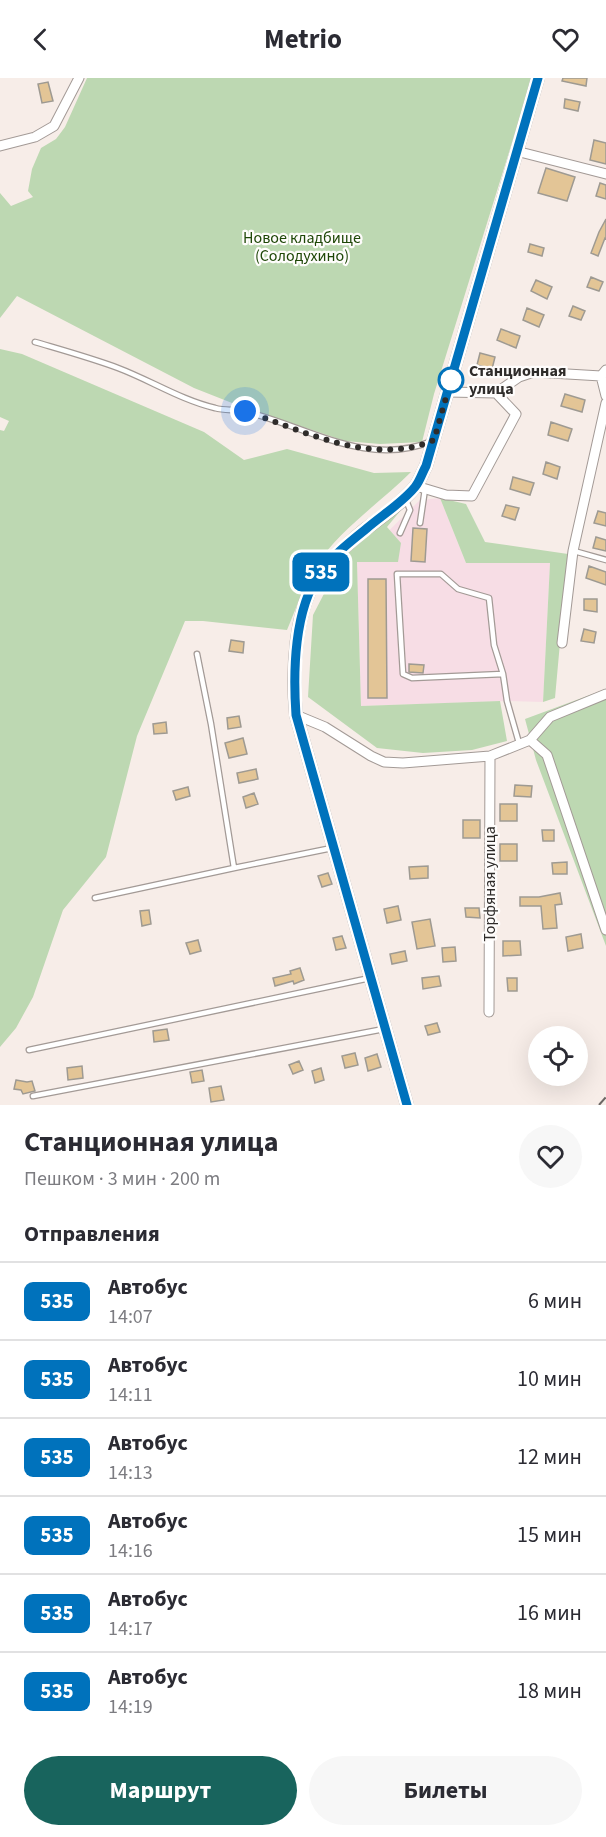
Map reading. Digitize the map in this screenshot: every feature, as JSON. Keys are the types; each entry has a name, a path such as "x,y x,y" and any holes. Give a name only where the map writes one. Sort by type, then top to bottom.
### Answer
{"street":[{"path":"0,146 35,137 54,126 79,78"},
{"path":"407,1105 296,715 296,655 300,626 308,596 320,573 338,553 420,487 538,78"},
{"path":"516,151 606,174"},
{"path":"448,392 496,393 519,377 534,372 604,373 606,396"},
{"path":"420,487 446,495 472,496 516,414 496,393"},
{"path":"562,643 573,551 606,403"},
{"path":"296,715 325,728 384,762 403,763 490,756 530,740 550,717 606,694"},
{"path":"530,740 547,754 606,930"},
{"name":"Торфяная улица","path":"489,1012 490,756"}],"lane":[{"path":"34,342 119,368 215,409 245,411 323,438 369,450 414,448 434,440"},
{"path":"420,487 420,523"},
{"path":"400,533 410,510 405,497"},
{"path":"573,551 606,560"},
{"path":"503,674 406,677 403,674 400,650 397,574 441,574 458,589 489,598 494,645 503,674 507,701 519,743"},
{"path":"197,654 211,724 234,868"},
{"path":"95,898 333,848"},
{"path":"29,1050 370,978"},
{"path":"33,1096 385,1028"}],"shaded area":[{"path":"440,498 466,563 550,563 543,702 361,706 357,562 420,500"}],"green space":[{"name":"Новое кладбище (Солодухино)","path":"87,78 532,78 434,394 422,442 380,444 345,441 232,403 194,388 17,296 0,318 0,193 11,206 33,197 28,191 32,169 41,148 56,139 65,127"},
{"path":"0,349 22,354 204,432 244,460 287,449 374,473 411,472 348,528 326,553 308,581 287,630 185,621 137,736 106,857 63,910 33,997 16,1028 0,1047 0,430 4,431 9,421 0,417"},
{"path":"440,498 466,504 485,542 568,554 555,698 543,702 550,563 466,563"},
{"path":"399,508 401,510 387,527 401,543 398,562 357,562 361,706 500,701 507,741 472,750 423,753 377,748 308,697 313,615 342,559"},
{"path":"606,689 606,946 536,760 525,719"}],"building":[{"path":"563,78 587,78 586,86 562,81"},
{"path":"48,82 53,101 42,103 38,84"},
{"path":"565,99 580,102 578,111 564,108"},
{"path":"594,140 606,143 606,164 590,160"},
{"path":"546,168 575,177 567,201 538,193"},
{"path":"600,183 606,185 606,199 596,196"},
{"path":"606,219 606,239 598,256 591,253"},
{"path":"530,244 544,248 542,256 528,252"},
{"path":"591,277 603,282 599,291 587,287"},
{"path":"536,280 552,287 547,299 531,291"},
{"path":"573,306 585,311 581,320 569,316"},
{"path":"527,308 544,315 539,327 523,320"},
{"path":"501,329 520,336 516,348 497,340"},
{"path":"480,353 495,357 492,369 477,365"},
{"path":"565,394 585,400 582,412 561,406"},
{"path":"551,422 572,429 568,441 548,435"},
{"path":"546,462 560,467 557,479 543,474"},
{"path":"513,477 534,483 530,495 510,489"},
{"path":"506,505 519,508 515,520 502,516"},
{"path":"598,511 606,513 606,526 594,523"},
{"path":"413,528 427,529 425,562 411,561"},
{"path":"596,537 606,540 606,551 593,548"},
{"path":"589,566 606,572 606,585 586,578"},
{"path":"368,579 386,579 387,698 368,698"},
{"path":"584,599 597,599 597,612 584,610"},
{"path":"584,629 596,632 594,643 581,641"},
{"path":"231,640 244,642 243,653 229,651"},
{"path":"409,664 424,665 423,673 409,672"},
{"path":"239,716 241,727 228,729 227,718"},
{"path":"166,722 167,733 154,734 153,724"},
{"path":"243,738 247,754 229,758 225,743"},
{"path":"256,769 258,779 239,783 237,773"},
{"path":"515,785 532,786 531,797 514,796"},
{"path":"188,787 190,796 176,800 173,791"},
{"path":"254,793 258,804 246,808 243,797"},
{"path":"500,804 517,804 517,821 500,821"},
{"path":"463,820 480,820 480,838 463,838"},
{"path":"542,830 554,830 554,841 543,841"},
{"path":"500,844 517,844 517,861 500,861"},
{"path":"567,862 567,874 553,874 552,863"},
{"path":"428,866 428,878 410,879 409,867"},
{"path":"328,873 332,884 322,887 318,876"},
{"path":"560,893 562,904 555,905 557,928 543,929 541,906 520,906 520,897 539,897"},
{"path":"398,906 401,920 387,923 384,909"},
{"path":"465,908 479,908 480,918 466,917"},
{"path":"149,910 151,924 142,926 140,911"},
{"path":"430,919 435,946 417,949 412,922"},
{"path":"581,934 583,948 568,951 566,937"},
{"path":"342,936 346,948 336,950 333,938"},
{"path":"198,940 201,951 190,954 186,943"},
{"path":"503,941 520,941 521,955 503,956"},
{"path":"455,947 456,961 443,962 442,948"},
{"path":"405,951 407,961 392,964 390,954"},
{"path":"300,968 304,980 294,984 293,981 275,986 273,978 291,974 290,971"},
{"path":"439,976 441,986 423,989 422,978"},
{"path":"507,978 517,978 517,991 508,991"},
{"path":"437,1023 440,1032 428,1035 425,1026"},
{"path":"167,1029 169,1040 154,1042 153,1031"},
{"path":"355,1053 358,1065 345,1068 342,1056"},
{"path":"377,1054 381,1067 368,1071 365,1058"},
{"path":"299,1061 303,1070 293,1074 289,1065"},
{"path":"82,1066 83,1078 68,1080 67,1068"},
{"path":"321,1068 324,1080 315,1083 312,1071"},
{"path":"202,1070 204,1081 192,1083 190,1072"},
{"path":"16,1080 32,1081 35,1091 23,1094 21,1090 14,1089"},
{"path":"221,1086 224,1100 211,1102 209,1088"}],"railway":[{"path":"599,1105 606,1097"}],"bus line":[{"name":"535","path":"407,1105 296,715 296,655 300,626 308,596 320,573 352,540 416,486 426,466 538,78"}],"place":[{"name":"Станционная улица","path":"451,380"}],"route":[{"path":"245,411 323,438 369,450 414,448 434,440 451,380"}]}
